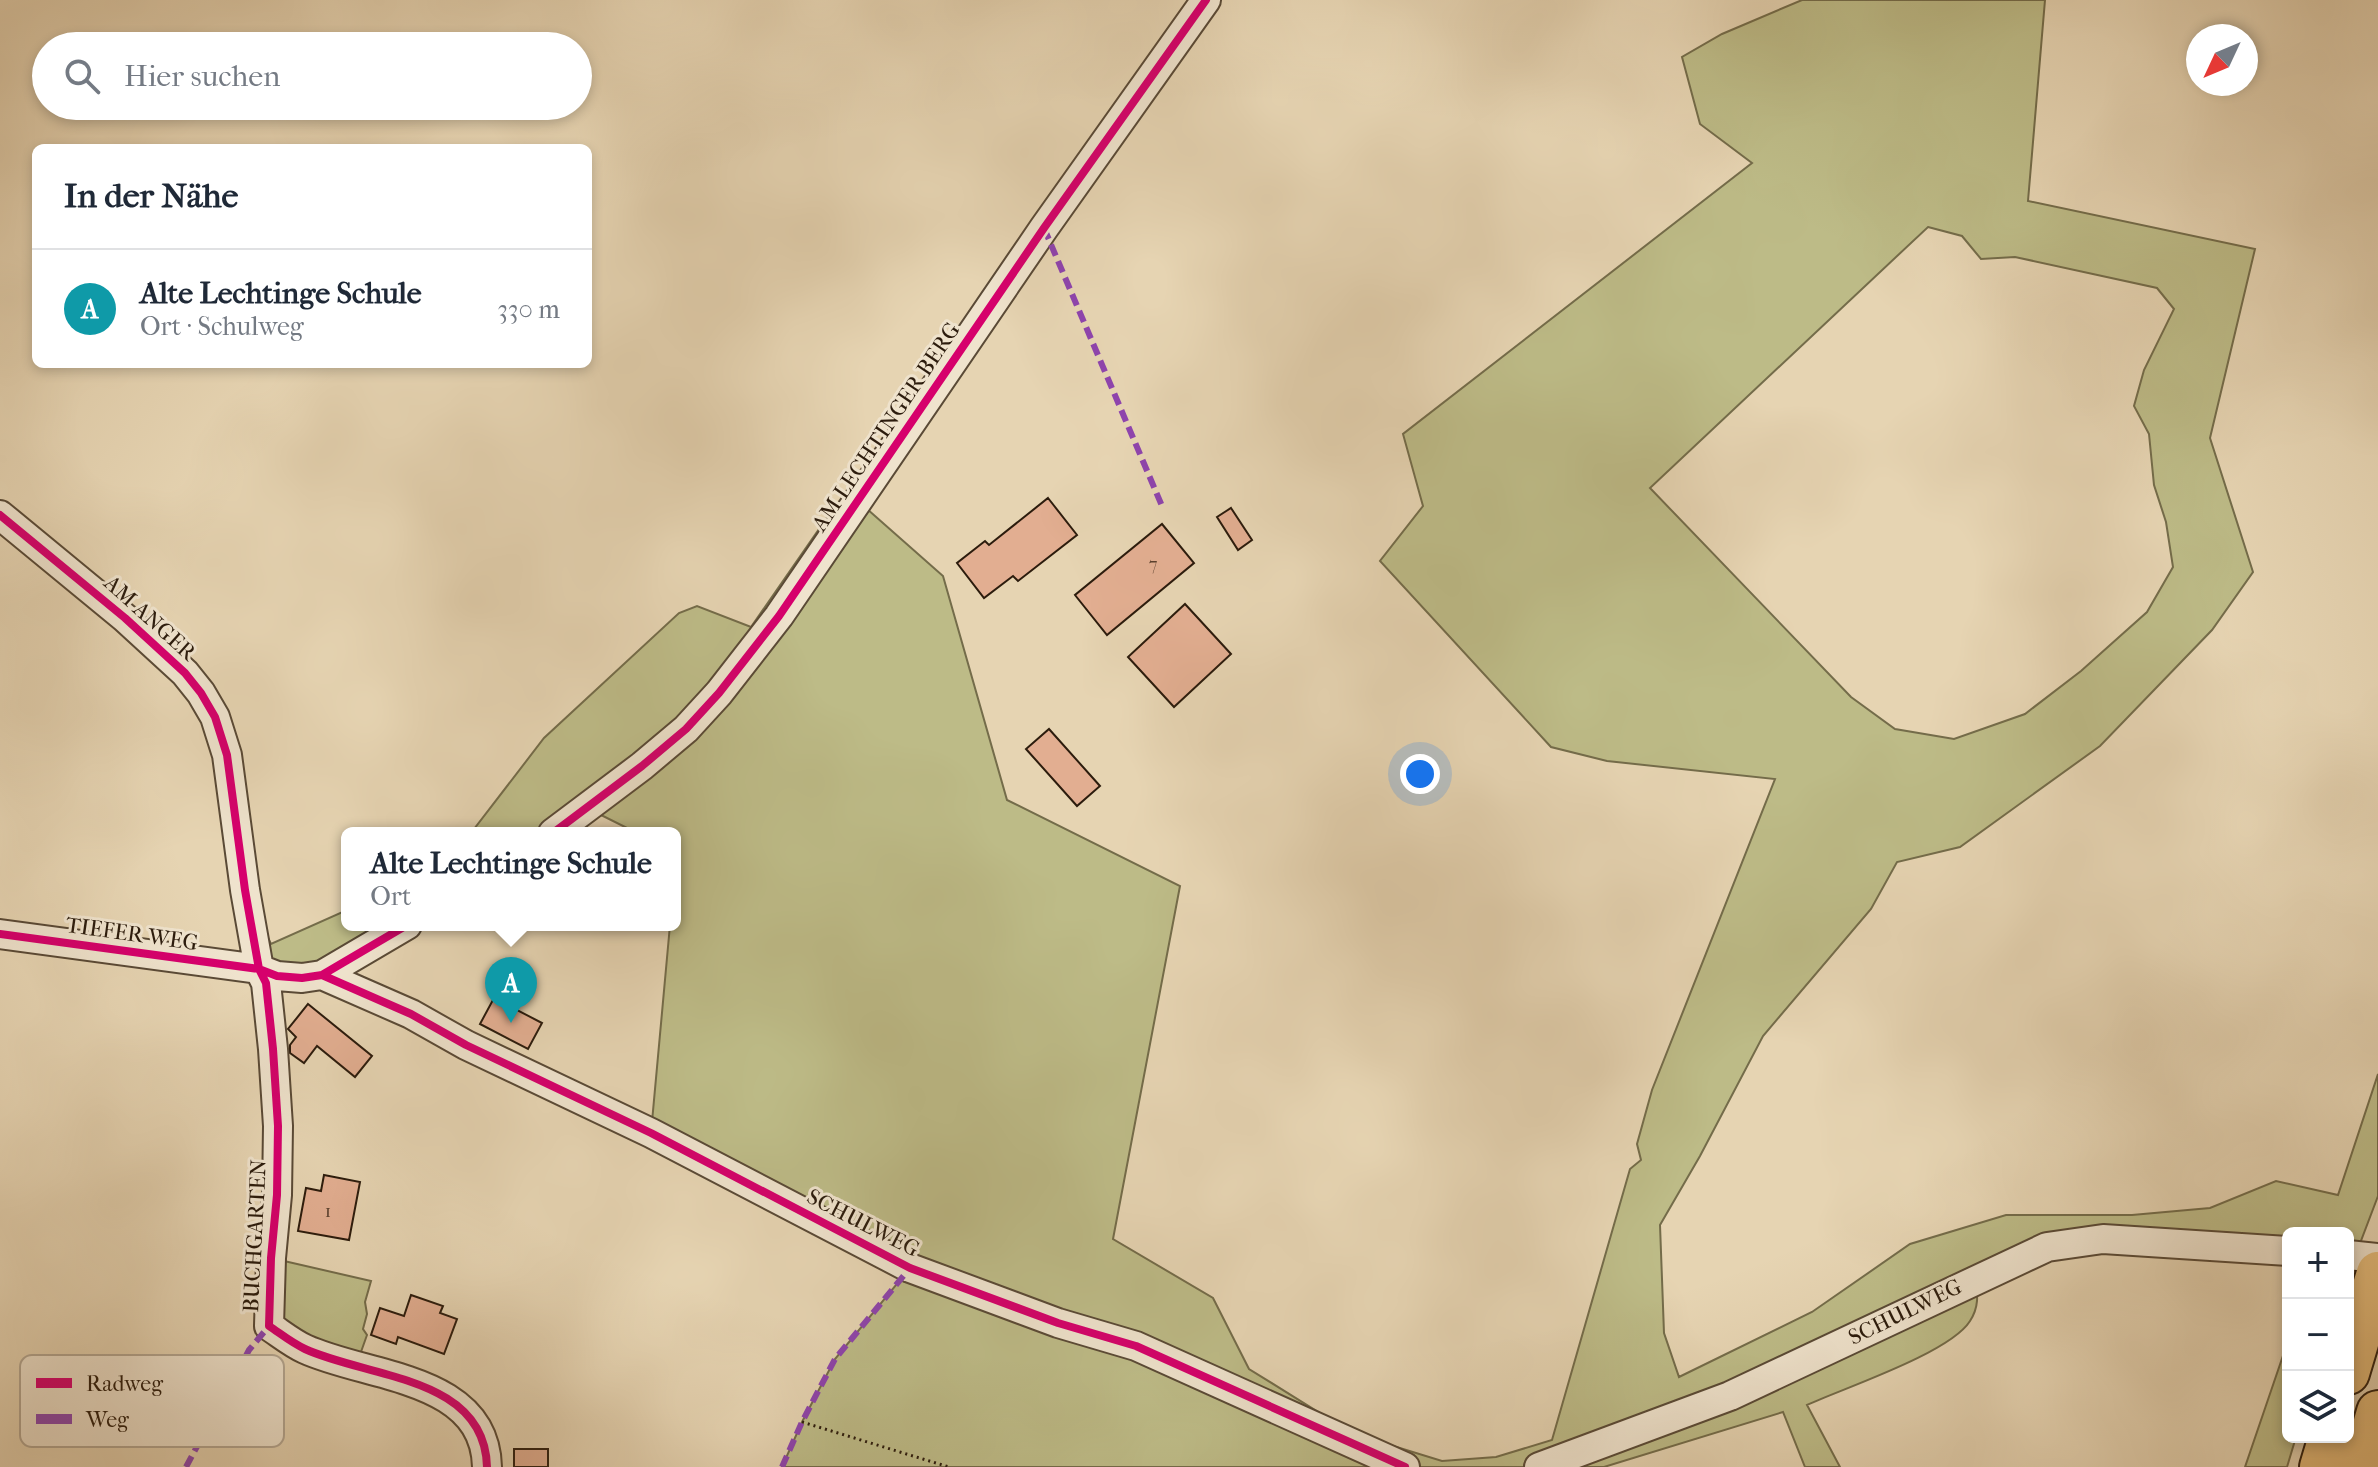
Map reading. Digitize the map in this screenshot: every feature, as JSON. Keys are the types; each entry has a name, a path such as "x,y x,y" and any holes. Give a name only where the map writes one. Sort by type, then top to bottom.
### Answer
{"highway":[{"path":"2349,1371 2373,1287"},
{"path":"2362,1467 2378,1412"},
{"path":"2321,1467 2328,1443"}],"street":[{"name":"AM LECHTINGER BERG","path":"561,827 686,729 719,693 779,616 1044,228 1206,0"},
{"name":"AM ANGER","path":"0,515 125,618 185,673 215,717 227,755 259,969"},
{"path":"259,969 277,976 302,978 322,975 397,931"},
{"name":"TIEFER WEG","path":"0,934 259,969"},
{"name":"BUCHGARTEN","path":"259,969 268,997 278,1126 269,1326 306,1349 410,1382 460,1405 480,1432 487,1467"},
{"name":"SCHULWEG","path":"322,975 411,1014 466,1045 651,1133 910,1268 1058,1323 1136,1346 1405,1467"},
{"name":"SCHULWEG","path":"1539,1467 1730,1396 2047,1247 2103,1239 2282,1251"},
{"path":"2354,1256 2378,1258"}],"path":[{"path":"802,1422 949,1467"}],"shaded area":[{"path":"1802,0 2045,0 2028,201 2255,249 2210,438 2253,572 2212,630 2100,746 1960,847 1897,862 1871,909 1763,1036 1660,1225 1664,1333 1679,1377 1812,1312 1910,1244 2006,1215 2132,1215 2210,1208 2276,1181 2338,1195 2378,1074 2378,1196 2354,1259 2354,1227 2282,1227 2282,1251 2103,1239 1975,1280 1975,1311 1959,1333 1895,1369 1807,1405 1840,1467 1805,1467 1783,1412 1604,1467 782,1467 835,1359 910,1268 651,1133 669,931 681,931 681,827 625,827 587,808 561,827 476,827 544,738 679,613 697,606 751,627 835,506 858,501 943,576 1007,800 1180,886 1113,1239 1213,1298 1249,1369 1328,1418 1377,1441 1442,1461 1496,1457 1552,1440 1630,1169 1641,1160 1637,1144 1652,1090 1775,779 1607,761 1551,747 1380,561 1423,506 1403,434 1752,163 1700,124 1682,57 1722,34","holes":["1928,227 1962,236 1981,259 2015,257 2157,288 2174,309 2144,370 2134,406 2149,434 2154,485 2166,522 2173,567 2147,612 2081,671 2025,714 1954,739 1895,729 1851,697 1650,488"]},
{"path":"245,890 271,944 341,913 341,931 397,931 322,975 277,976"},
{"path":"271,1258 371,1281 365,1302 367,1314 363,1329 367,1335 356,1366 269,1326"},
{"path":"2282,1359 2282,1443 2294,1443 2287,1467 2245,1467"}],"building":[{"path":"1048,498 1077,535 1018,581 1013,576 984,598 957,563 985,541 989,545"},
{"path":"1231,508 1252,540 1238,550 1217,517"},
{"path":"1162,524 1194,563 1107,635 1075,595"},
{"path":"1185,604 1231,654 1174,707 1128,657"},
{"path":"1049,729 1100,786 1077,806 1026,749"},
{"path":"494,998 542,1023 528,1049 480,1024"},
{"path":"308,1004 372,1056 355,1077 317,1046 304,1063 290,1053 290,1045 296,1037 288,1029"},
{"path":"324,1175 360,1182 349,1240 298,1231 306,1188 321,1191"},
{"path":"411,1295 443,1306 440,1313 457,1319 444,1354 398,1337 396,1344 371,1335 380,1308 404,1316"},
{"path":"514,1449 548,1449 548,1467 514,1467"}],"marked path":[{"path":"1044,228 1162,506"},
{"path":"782,1467 835,1359 910,1268"},
{"path":"246,1355 269,1326"},
{"path":"186,1467 197,1447"}],"cycle path":[{"path":"561,827 686,729 719,693 779,616 1044,228 1206,0"},
{"path":"0,515 125,618 185,673 215,717 227,755 245,890 259,969 266,983 273,1049 278,1126 269,1326 305,1349 390,1375 445,1397 467,1414 481,1437 487,1467"},
{"path":"0,934 259,969 277,976 302,978 322,975 397,931"},
{"path":"322,975 411,1014 466,1045 651,1133 910,1268 1058,1323 1136,1346 1405,1467"}],"place":[{"name":"Alte Lechtinge Schule","path":"511,1023"}]}
